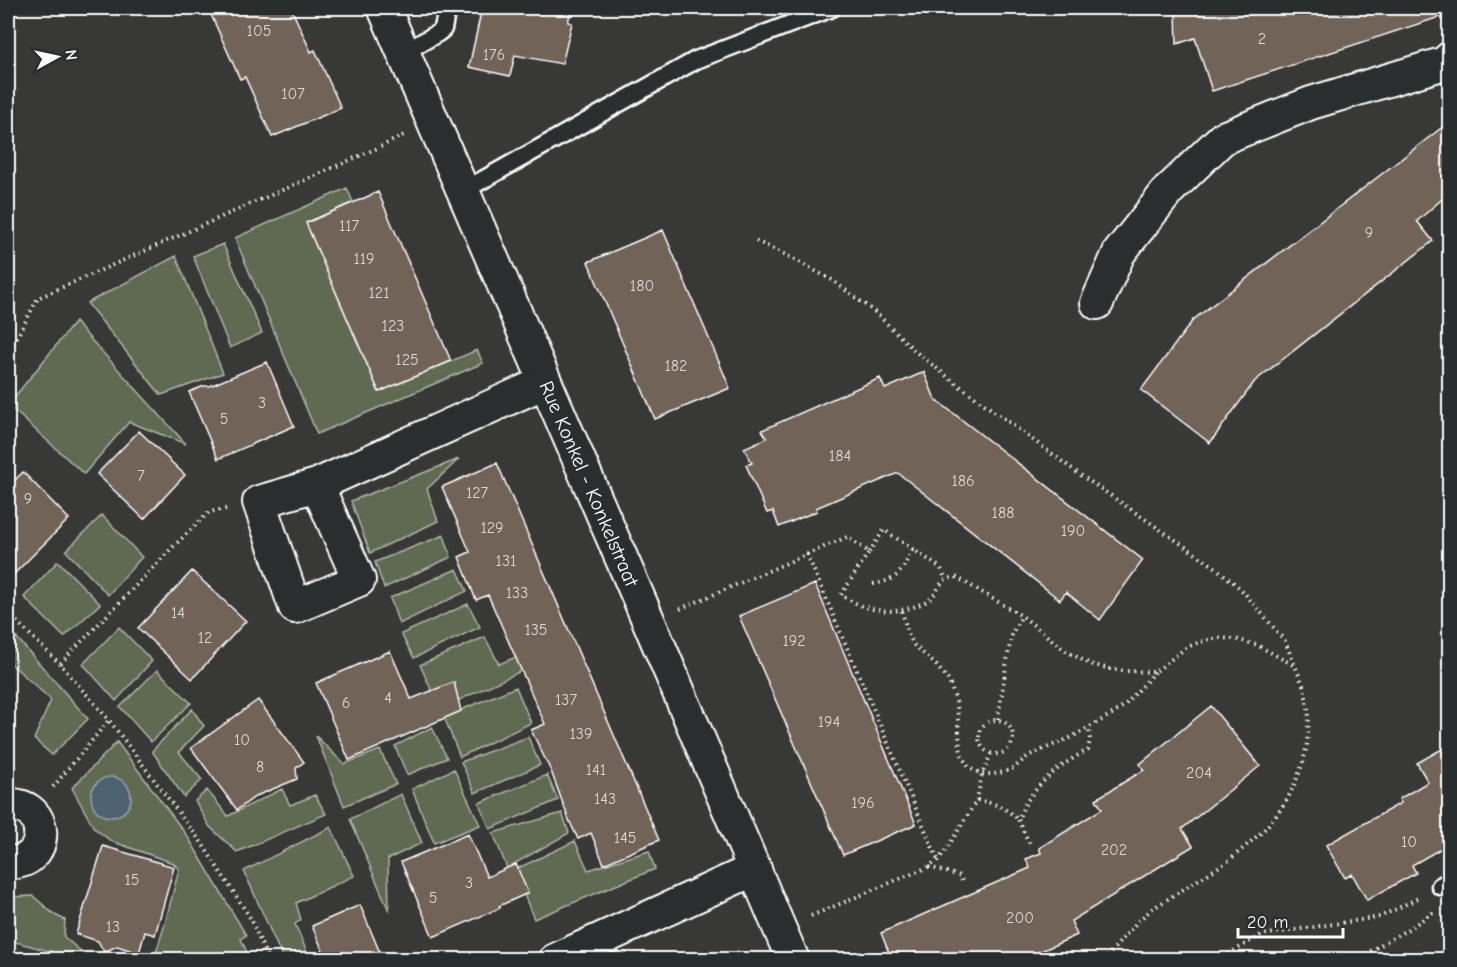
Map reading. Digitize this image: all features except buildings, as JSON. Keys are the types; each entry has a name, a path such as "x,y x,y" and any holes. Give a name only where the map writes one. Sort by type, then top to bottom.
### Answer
{"street":[{"name":"Rue Konkel - Konkelstraat","path":"384,8 793,960"},
{"path":"1096,303 1119,253 1168,191 1223,138 1311,103 1445,63 1449,58"},
{"path":"317,485 359,580 295,608 259,502 317,485 545,382"},
{"path":"8,862 24,860 33,854 40,839 37,820 21,809"},
{"path":"555,960 755,869"}],"lane":[{"path":"403,53 443,29 447,8"},
{"path":"463,191 696,60 832,8"}],"path":[{"path":"8,354 38,298 405,135"},
{"path":"756,241 832,280 876,313 916,352 953,381 1082,476 1215,567 1241,589 1285,642 1307,701 1309,730 1303,763 1287,800 1270,823 1246,846 1218,868 1152,909 1139,920 1104,960"},
{"path":"60,664 172,547 209,512 259,502"},
{"path":"945,579 941,568 884,530 841,595 872,609 902,611 932,597 945,579 956,578 1022,616 1066,651 1090,664 1125,671 1155,672"},
{"path":"649,622 847,537 869,552"},
{"path":"873,584 895,578 913,549"},
{"path":"807,554 938,860"},
{"path":"902,611 914,645 936,665 949,681 957,704 960,748 963,758 969,768 982,774 994,774 1014,768 1028,756 1089,728 1124,706 1155,672 1187,647 1203,641 1219,638 1236,639 1257,645 1295,667"},
{"path":"8,613 60,664 109,720 201,842 250,919 268,960"},
{"path":"999,720 1011,638 1022,616"},
{"path":"21,809 56,783 109,720"},
{"path":"1004,721 1012,729 1013,741 1011,746 1002,753 991,754 981,747 978,736 982,725 987,722 1004,721"},
{"path":"1018,819 1024,806 1043,783 1075,756 1088,750 1089,728"},
{"path":"780,929 928,867 938,860 977,800 982,774 991,754"},
{"path":"977,800 998,804 1008,810 1018,819 1029,843"},
{"path":"928,867 960,876 963,883"},
{"path":"1218,960 1261,935 1380,917 1445,884 1448,902 1410,928 1355,960"}],"green space":[{"path":"347,188 353,202 306,223 379,392 477,350 483,363 317,434 235,238"},
{"path":"223,244 262,333 230,348 193,256"},
{"path":"176,256 223,373 161,395 87,303"},
{"path":"75,322 186,444 129,422 84,474 8,405"},
{"path":"459,459 427,489 438,521 370,553 351,501"},
{"path":"102,515 142,557 108,595 66,551"},
{"path":"444,535 451,557 384,588 375,562"},
{"path":"58,561 100,604 64,637 24,597"},
{"path":"457,569 467,591 399,624 390,598"},
{"path":"468,604 480,627 414,658 401,634"},
{"path":"119,627 152,661 116,701 83,664"},
{"path":"10,630 88,719 52,755 34,739 51,700 8,661 8,633"},
{"path":"485,637 499,664 560,639 564,651 440,709 420,665"},
{"path":"157,670 191,703 151,742 120,707"},
{"path":"516,687 531,723 460,757 444,717"},
{"path":"192,709 204,726 179,752 202,780 184,797 152,751"},
{"path":"432,727 447,758 407,775 395,746"},
{"path":"316,736 344,764 380,750 396,784 344,806"},
{"path":"528,737 540,765 475,793 461,762"},
{"path":"117,742 188,837 246,935 241,939 250,959 154,959 179,869 173,863 111,841 94,828 72,788"},
{"path":"454,769 480,825 434,843 412,789"},
{"path":"547,775 558,800 490,829 479,803"},
{"path":"282,789 290,805 315,795 326,814 237,852 210,827 195,801 207,790 228,816"},
{"path":"401,794 422,843 388,859 389,911 350,819"},
{"path":"562,813 569,833 507,868 493,833"},
{"path":"331,827 354,876 296,903 301,920 295,924 310,959 283,959 244,871"},
{"path":"575,841 588,870 649,851 655,869 534,919 514,870"},
{"path":"33,896 55,915 65,920 64,937 90,959 79,959 8,940 8,897"}],"water":[{"path":"111,777 119,778 125,783 130,789 130,805 125,811 119,816 111,817 103,816 97,811 92,805 91,797 92,789 97,783 103,778"}]}
